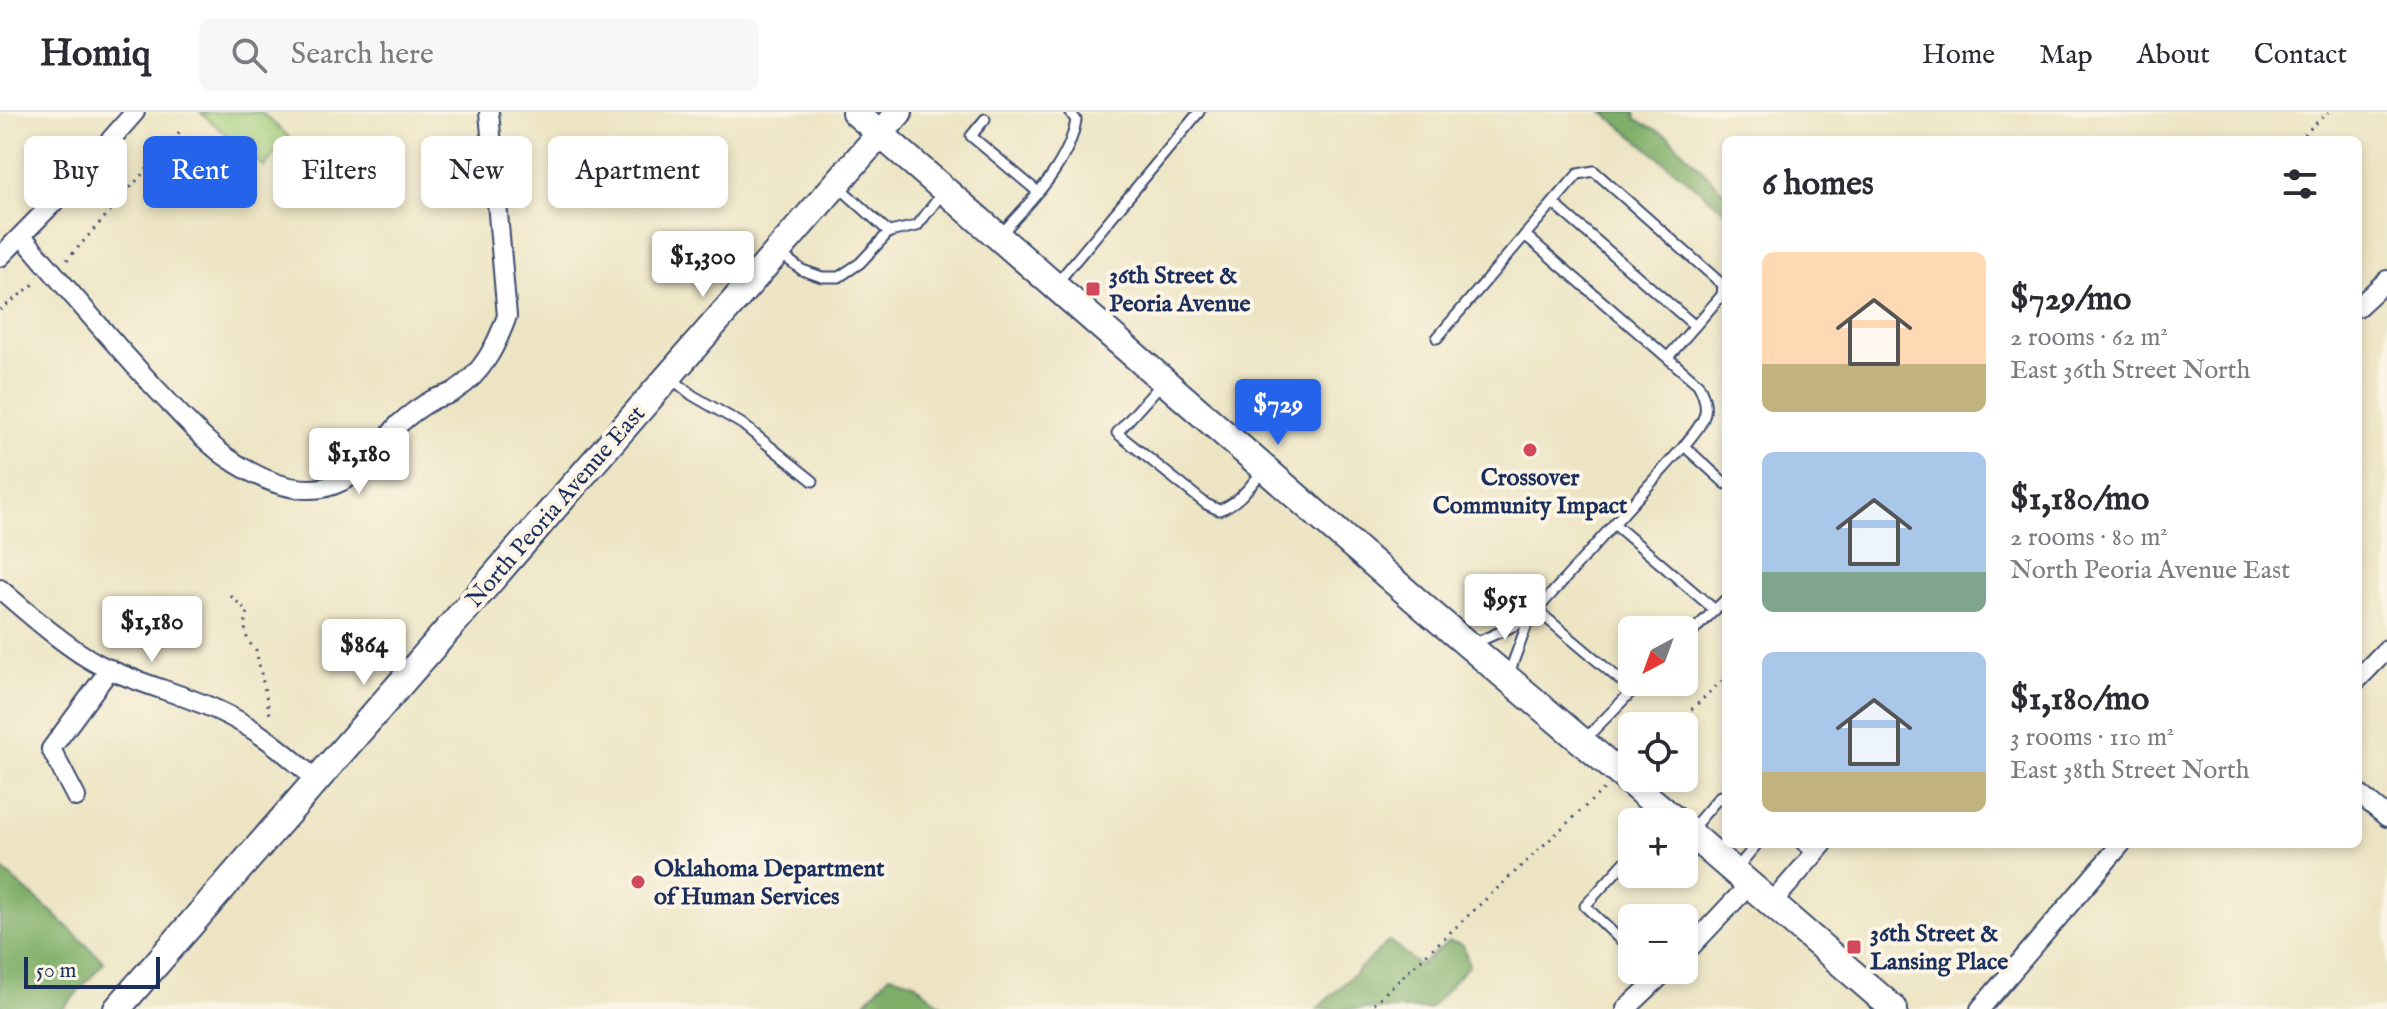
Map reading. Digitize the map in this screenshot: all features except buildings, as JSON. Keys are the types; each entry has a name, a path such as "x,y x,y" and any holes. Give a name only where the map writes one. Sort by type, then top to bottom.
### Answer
{"main road":[{"path":"855,112 1618,772"},
{"name":"North Peoria Avenue East","path":"117,1009 899,112"},
{"path":"1640,792 1657,808"},
{"path":"1698,842 1894,1009"}],"street":[{"path":"0,257 135,112"},
{"path":"22,236 130,362 192,427 225,455 263,478 295,488 336,485 373,459 400,424 431,400 456,391 496,347 507,316 489,112"},
{"path":"2362,303 2387,280"},
{"path":"0,589 35,619 100,665 215,709 259,732 316,780"},
{"path":"2362,675 2387,649"},
{"path":"76,797 51,749 110,669"},
{"path":"2362,796 2387,817"},
{"path":"1772,903 1813,848"},
{"path":"1980,1009 2118,848"},
{"path":"1698,935 1742,877"},
{"path":"1626,1009 1648,984"}],"lane":[{"path":"999,237 1038,192 1073,140 1076,120 1070,112"},
{"path":"1055,285 1199,112"},
{"path":"985,119 971,136 1038,192"},
{"path":"1437,338 1578,174 1594,171 1722,284"},
{"path":"836,185 889,232"},
{"path":"778,252 802,270 822,277 839,277 860,263 889,232 917,226 945,191"},
{"path":"1553,203 1695,326"},
{"path":"1470,645 1529,619 1538,611 1684,446 1704,419 1705,397 1698,384 1525,235"},
{"path":"1668,357 1722,295"},
{"path":"668,376 692,395 742,424 813,481"},
{"path":"1165,381 1117,433 1206,504 1219,510 1242,496 1266,469"},
{"path":"1684,446 1722,480"},
{"path":"1614,524 1715,610"},
{"path":"1698,626 1722,603"},
{"path":"1538,611 1618,678"},
{"path":"1508,678 1529,619"},
{"path":"1582,742 1626,696"},
{"path":"1698,810 1722,798"},
{"path":"1742,877 1755,848"},
{"path":"1618,869 1585,906 1618,938"}],"path":[{"path":"2302,136 2328,112"},
{"path":"0,310 69,258 182,129"},
{"path":"231,596 248,612 244,624 246,635 256,650 277,746"},
{"path":"1689,712 1722,681"},
{"path":"1368,1009 1618,776"}],"green space":[{"path":"261,112 288,136 273,136 273,156 264,167 257,161 257,136 228,136 201,113"},
{"path":"1603,112 1635,112 1636,119 1668,136 1722,190 1722,209"},
{"path":"0,868 104,962 63,1009 0,1009"},
{"path":"1389,941 1420,965 1449,941 1463,945 1469,965 1429,1009 1317,1009"},
{"path":"890,975 912,981 946,1009 859,1009"}],"place":[{"name":"36th Street & Peoria Avenue","path":"1093,289"},
{"name":"Crossover Community Impact","path":"1530,450"},
{"name":"Oklahoma Department of Human Services","path":"638,882"},
{"name":"36th Street & Lansing Place","path":"1854,947"}]}
